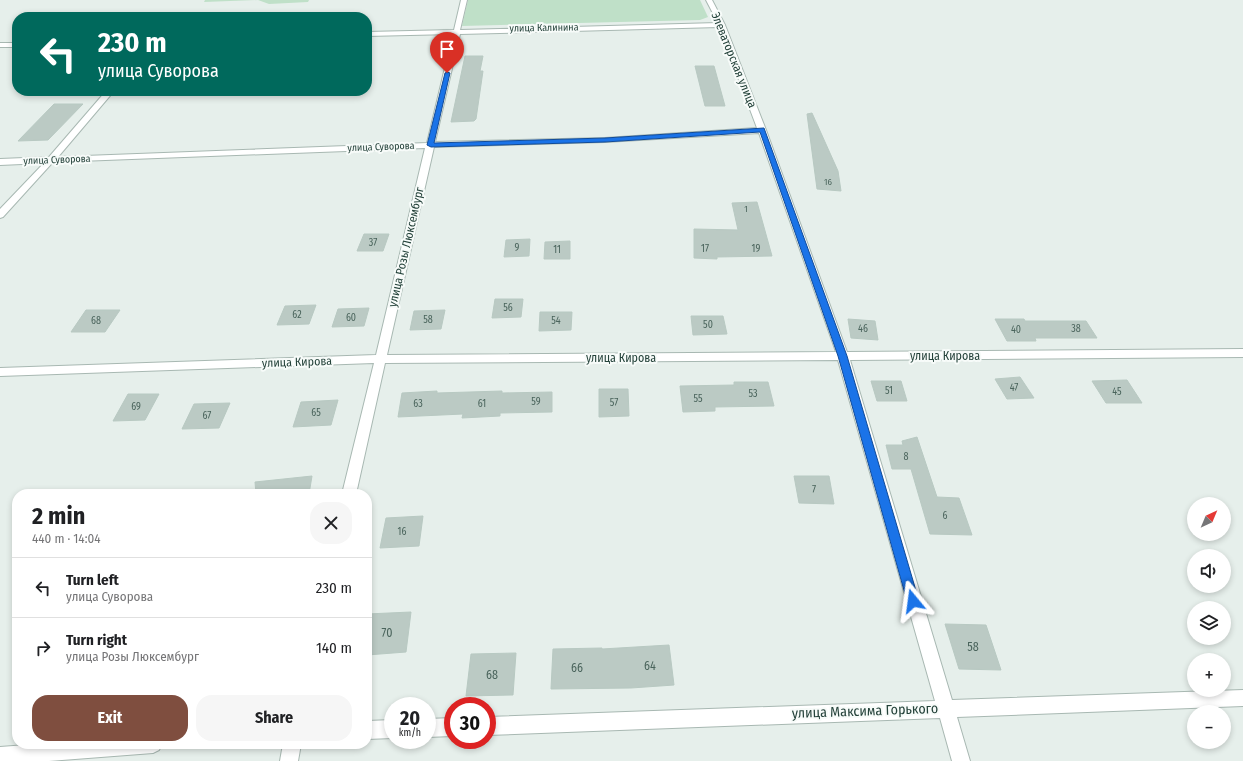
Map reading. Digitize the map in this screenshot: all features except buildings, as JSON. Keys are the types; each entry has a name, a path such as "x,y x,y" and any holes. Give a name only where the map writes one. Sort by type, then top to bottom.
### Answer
{"street":[{"name":"улица Розы Люксембург","path":"350,489 464,0"},
{"name":"Элеваторская улица","path":"709,0 722,25 762,130 842,356 944,708 961,761"},
{"name":"улица Калинина","path":"372,34 458,30 722,25"},
{"path":"0,45 12,45"},
{"path":"0,215 51,160 106,96"},
{"name":"улица Суворова","path":"0,162 431,145 605,140 762,130"},
{"name":"улица Кирова","path":"0,372 380,359 1243,353"},
{"name":"улица Максима Горького","path":"496,726 1243,698"},
{"path":"372,730 384,729"},
{"path":"0,756 89,749"},
{"path":"289,761 291,749"}],"green space":[{"path":"205,0 258,0 204,2"},
{"path":"258,0 309,0 308,2 269,4"},
{"path":"468,0 700,0 708,17 700,20 462,26"}],"route":[{"path":"447,73 431,145 605,140 762,130 842,356 913,601"}]}
